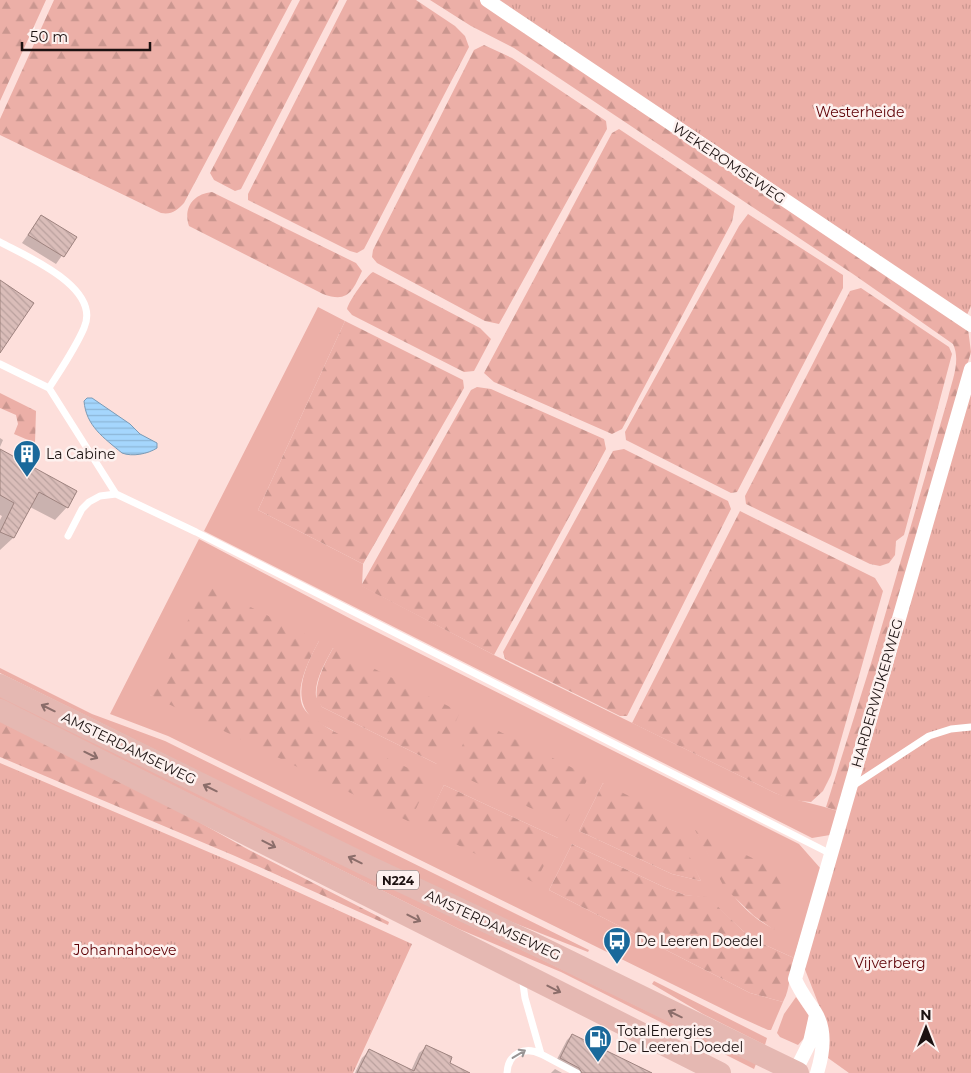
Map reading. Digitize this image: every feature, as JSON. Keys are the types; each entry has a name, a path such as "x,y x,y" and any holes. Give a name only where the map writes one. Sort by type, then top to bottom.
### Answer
{"main road":[{"name":"AMSTERDAMSEWEG","path":"0,685 368,866 803,1073"},
{"name":"AMSTERDAMSEWEG","path":"0,710 720,1073"}],"street":[{"name":"WEKEROMSEWEG","path":"487,0 971,325"},
{"name":"HARDERWIJKERWEG","path":"803,1073 821,1060 823,1036 816,1014 801,993 795,979 971,368"},
{"path":"803,1073 816,1014"}],"lane":[{"path":"0,242 61,277 78,291 86,303 88,314 85,327 49,388"},
{"path":"0,364 49,388 116,494 196,532 831,854"},
{"path":"68,536 82,509 89,502 100,496 116,494"},
{"path":"849,788 882,769 924,739 951,728 971,727"},
{"path":"521,972 525,998 541,1054"},
{"path":"507,1073 510,1060 517,1053 525,1050 533,1050 577,1073"}],"green space":[{"path":"0,0 46,0 0,101"},
{"path":"54,0 292,0 184,203 174,211 161,213 0,135 0,119"},
{"path":"300,0 339,0 241,189 235,191 214,180 210,173"},
{"path":"347,0 416,0 455,26 465,36 469,47 364,249 357,253 248,200 248,194"},
{"path":"430,0 481,0 968,329 971,352 837,811 826,807 872,660 948,398 956,364 953,344 853,274 514,48 471,26"},
{"name":"Westerheide","path":"495,0 971,0 971,306 966,317"},
{"path":"484,45 512,58 606,121 607,129 499,324 485,321 377,263 372,257 373,250 474,50"},
{"path":"619,129 735,206 732,222 622,429 612,434 494,382 484,373 612,133"},
{"path":"212,192 356,263 362,271 352,290 344,296 338,297 323,294 189,226 187,213 191,203 205,193"},
{"path":"748,214 843,275 843,288 737,492 731,493 626,440 625,432 739,226"},
{"path":"373,272 480,328 491,339 474,371 464,372 352,315 347,309 348,305"},
{"path":"861,288 949,347 952,354 904,535 896,541 895,555 889,563 880,566 870,564 746,504 745,496 850,291"},
{"path":"318,307 345,321 258,510 363,564 362,586 494,655 775,793 837,811 830,835 812,838 204,531"},
{"path":"345,321 463,380 464,388 363,564 258,510"},
{"path":"477,387 491,389 604,439 606,449 494,655 361,586 471,390"},
{"name":"Vijverberg","path":"971,392 971,1073 849,1073 828,1058 826,1023 804,967"},
{"path":"0,393 36,411 35,443 14,434 18,424 16,415 0,408"},
{"path":"624,449 728,501 731,509 627,716 620,716 505,659 503,652 613,451"},
{"path":"740,511 875,578 883,591 831,775 823,791 811,802 791,800 775,793 632,723"},
{"path":"199,539 351,619 799,844 821,869 794,958 763,944 743,931 708,898 685,895 666,888 572,844 549,890 750,993 783,1002 771,1030 737,1016 168,736 110,714","holes":["319,641 306,669 301,690 302,700 305,710 312,718 335,732 150,695","333,648 437,764 322,707 316,696 321,671","603,783 690,860 701,881 672,874 579,831","444,785 558,838 424,828","696,831 774,929 748,911 737,900 719,874"]},
{"path":"206,585 319,641 304,673 300,691 303,707 310,716 341,736 430,778 410,822 150,695"},
{"path":"333,648 460,712 437,764 322,707 317,700 317,687 321,673"},
{"path":"0,668 92,714 165,741 589,950 588,952 507,920 388,865 0,673"},
{"path":"0,695 756,1064 754,1069 561,972 459,929 0,699"},
{"path":"0,719 163,802 249,850 389,922 388,925 235,856 0,757"},
{"path":"474,719 589,776 565,824 451,771"},
{"name":"Johannahoeve","path":"0,763 232,862 412,944 353,1073 0,1073"},
{"path":"603,783 671,817 701,881 672,874 579,831"},
{"path":"444,785 558,838 535,883 423,828"},
{"path":"695,830 791,877 774,930 754,916 724,887"},
{"path":"572,844 666,888 685,895 708,897 743,931 763,944 794,958 783,1002 750,993 549,890"},
{"path":"654,981 767,1038 765,1045 703,1014 652,984"},
{"path":"796,997 809,1016 805,1037 798,1045 780,1037 777,1033 784,1014"}],"water":[{"path":"87,398 92,398 130,424 140,434 157,443 157,448 140,454 130,455 122,453 97,431 88,418 84,401"}],"building":[{"path":"41,215 77,237 64,257 28,235"},
{"path":"0,280 34,303 0,353"},
{"name":"La Cabine","path":"0,449 77,491 68,508 39,492 14,538 0,532 14,503 0,495"},
{"path":"572,1034 652,1073 582,1073 579,1068 560,1058"},
{"path":"426,1045 452,1057 450,1063 470,1073 357,1073 369,1049 414,1071"}],"place":[{"name":"La Cabine","path":"27,478"},
{"name":"De Leeren Doedel","path":"617,965"},
{"name":"TotalEnergies De Leeren Doedel","path":"598,1063"}]}
